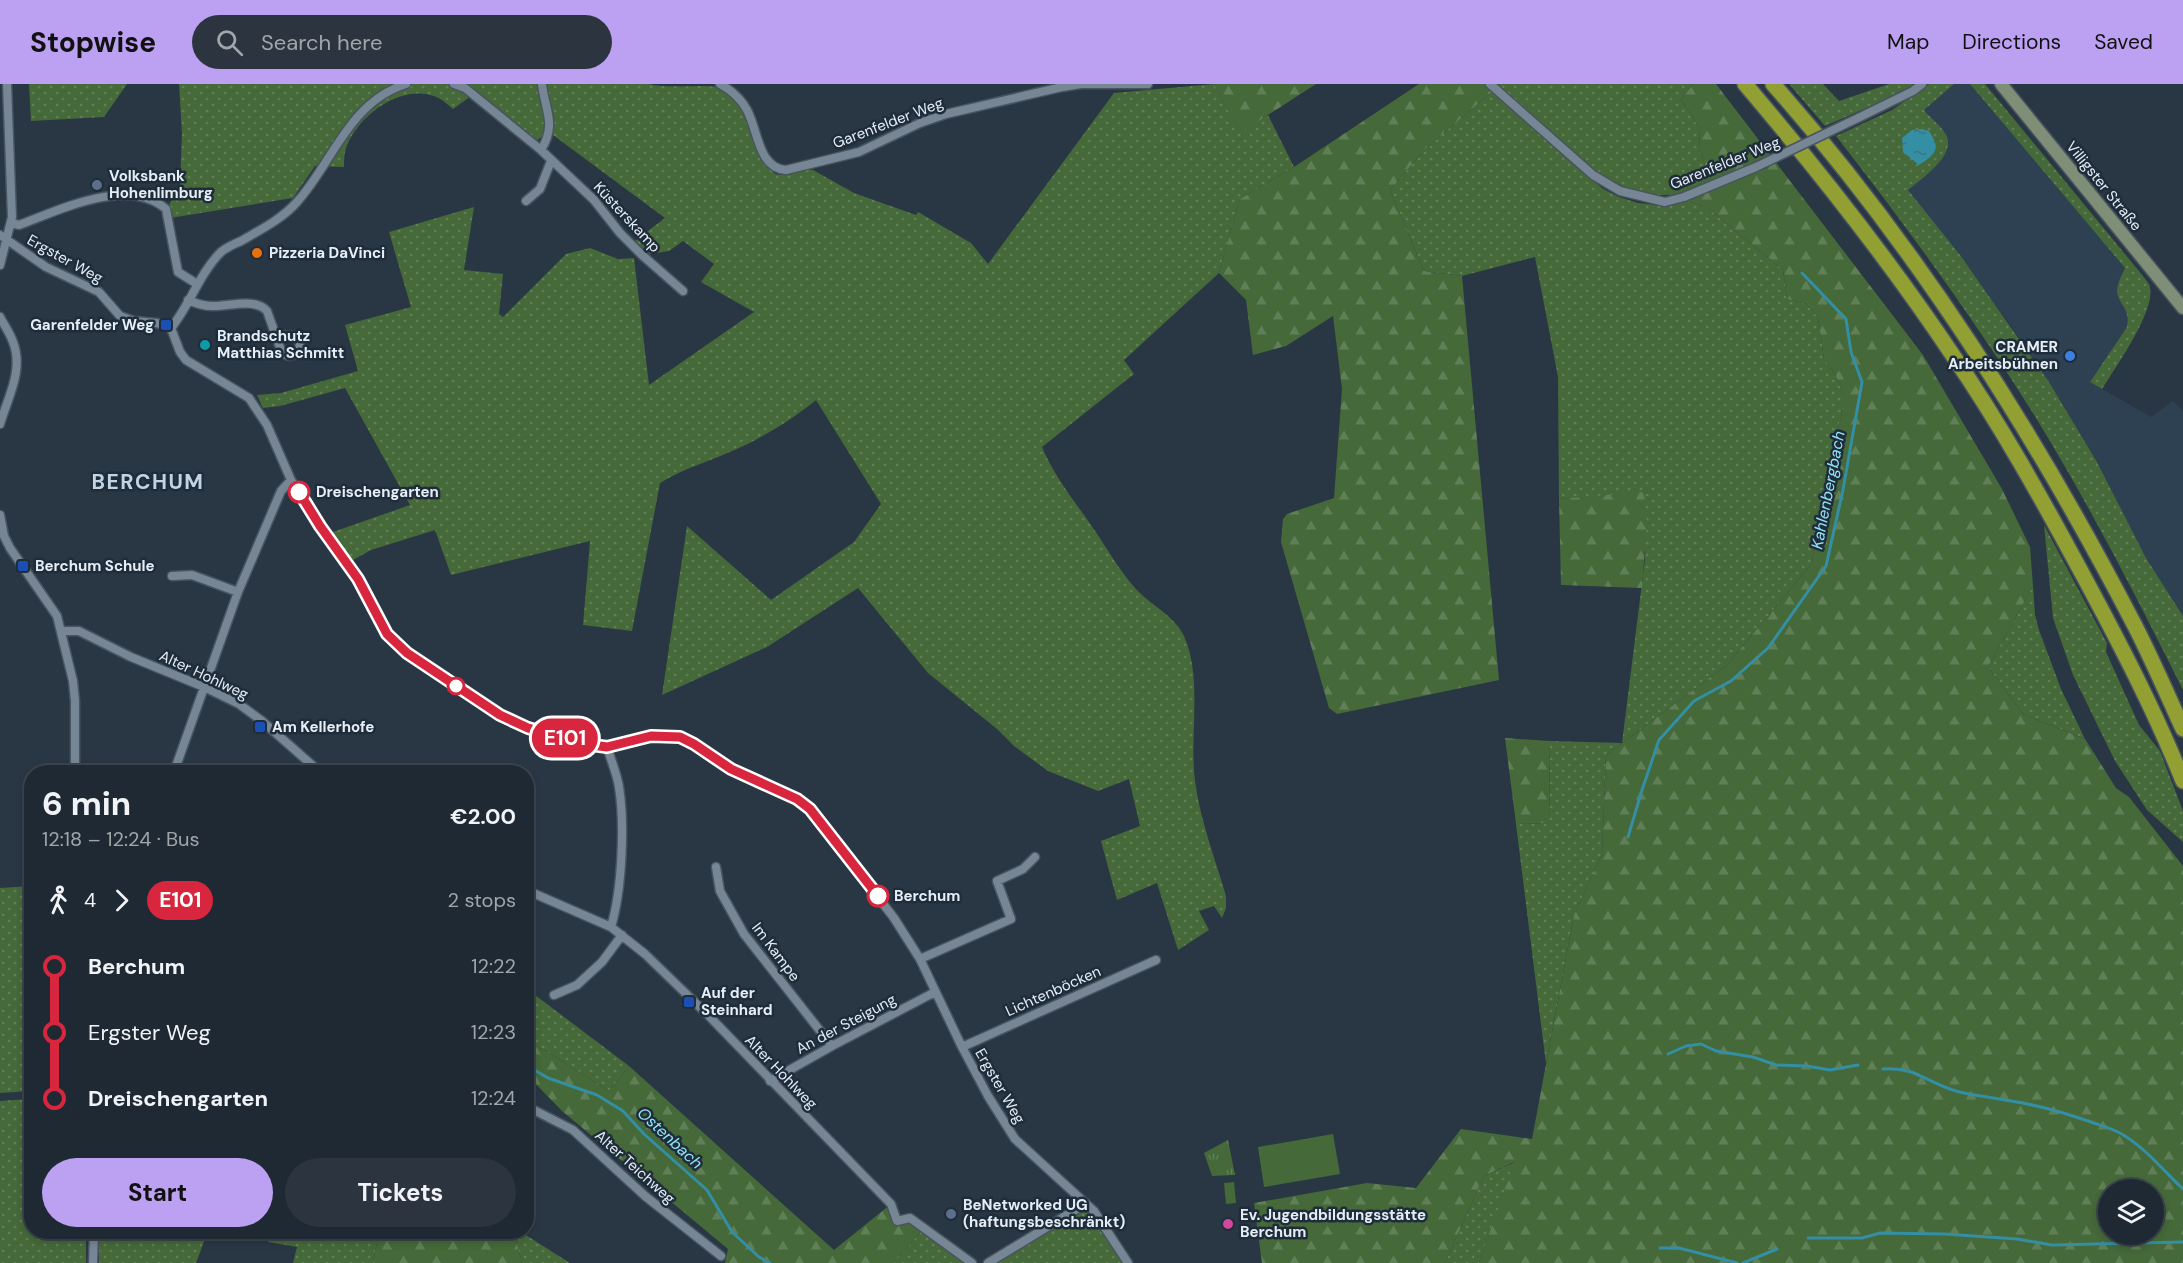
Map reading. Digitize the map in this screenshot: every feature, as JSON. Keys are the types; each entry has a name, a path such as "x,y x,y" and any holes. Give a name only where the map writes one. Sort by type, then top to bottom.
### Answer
{"highway":[{"path":"1745,84 1879,253 1954,356 2047,509 2103,612 2147,700 2183,781"},
{"path":"1773,84 1811,127 1939,297 1996,383 2069,504 2103,566 2136,628 2183,729"}],"main road":[{"name":"Villigster Straße","path":"2001,84 2178,296 2183,308"}],"street":[{"path":"0,265 3,237 11,223 12,207 7,84"},
{"path":"171,328 197,284 222,251 280,217 296,203 348,127 365,107 384,93 406,84"},
{"path":"454,84 465,86 541,150 547,141 550,129 542,84"},
{"name":"Garenfelder Weg","path":"720,84 737,96 743,104 766,158 776,168 786,170 859,152 920,123 946,114 1081,84 1148,84"},
{"name":"Garenfelder Weg","path":"1490,84 1593,175 1632,195 1665,202 1684,197 1756,167 1913,91 1922,84"},
{"name":"Küsterskamp","path":"541,150 594,200 634,248 683,291"},
{"path":"526,201 540,189 551,161"},
{"path":"11,223 19,225 110,195 132,196 163,206 166,209 178,272 197,284"},
{"name":"Ergster Weg","path":"3,237 46,267 99,292 120,316 171,328 180,352 186,360 249,398 267,425 291,480 358,579 381,626 396,643 441,676 512,722 585,744 607,747 651,736 680,737 731,769 797,799 816,816 894,918 920,959 962,1047 988,1096 1015,1139 1086,1204 1100,1220 1128,1263"},
{"path":"188,300 211,306 258,304 267,311 270,324 277,335"},
{"path":"0,316 12,339 18,365 0,424"},
{"path":"176,765 238,592 281,491 291,480"},
{"path":"0,514 2,537 57,616 62,631 75,701 75,765"},
{"path":"172,576 192,575 238,592"},
{"name":"Alter Hohlweg","path":"62,631 80,631 130,657 204,687 251,712 308,765"},
{"path":"607,747 619,786 622,817 616,910 611,927"},
{"path":"920,959 1011,920 997,881 1023,869 1035,856"},
{"name":"Im Kampe","path":"716,867 720,891 744,934 832,1046"},
{"name":"Alter Hohlweg","path":"534,893 611,927 622,935 707,1014 891,1204 897,1221 910,1218 972,1263"},
{"path":"554,995 577,985 602,962 622,935"},
{"name":"Lichtenböcken","path":"962,1047 1156,960"},
{"name":"An der Steigung","path":"771,1082 832,1046 935,992"},
{"name":"Alter Teichweg","path":"534,1110 573,1130 645,1196 721,1256"},
{"path":"988,1263 1086,1204"},
{"path":"93,1263 94,1239"}],"shaded area":[{"name":"CRAMER Arbeitsbühnen","path":"1954,84 1970,84 2125,268 2117,286 2117,294 2125,306 2129,319 2127,327 2090,382 2151,417 2173,401 2183,411 2183,616 2146,558 2097,462 2049,382 2006,319 1908,190 1928,172 1946,135 1923,110"}],"green space":[{"path":"29,84 127,84 104,117 31,121"},
{"path":"179,84 462,84 471,96 453,109 437,97 421,94 407,95 381,106 359,125 352,136 345,150 344,167 315,166 293,198 170,218 169,205 180,184 182,134"},
{"path":"467,84 539,84 546,121 544,135 535,142"},
{"path":"544,84 649,84 718,87 730,94 738,104 745,115 760,153 775,174 813,170 854,193 916,215 918,212 971,243 988,264 1114,93 1214,84 1240,132 1268,115 1294,167 1240,199 1219,273 1124,360 1134,374 1042,447 1059,479 1124,574 1141,594 1180,629 1190,653 1194,689 1194,763 1197,796 1226,896 1226,908 1222,918 1214,906 1199,911 1209,930 1178,950 1157,883 1117,900 1101,841 1140,826 1129,779 1098,791 1048,771 1014,746 997,729 928,673 858,588 767,647 662,695 687,526 771,600 854,542 881,504 816,400 761,437 660,483 632,631 583,625 590,541 451,575 435,530 371,550 353,560 330,533 410,505 345,388 280,406 263,408 257,395 281,393 358,371 345,325 411,307 389,232 474,207 464,270 503,274 499,314 503,317 566,254 590,248 618,259 634,258 649,385 754,312 701,282 714,264 683,241 669,251 650,254 635,241 665,218 553,135"},
{"path":"1214,84 1316,84 1240,133"},
{"path":"1419,84 1485,84 1493,91 1426,148 1390,190 1424,271 1462,276 1499,680 1337,714 1329,708 1281,542 1283,519 1287,514 1334,498 1342,389 1333,316 1286,346 1253,355 1246,300 1219,273 1240,199 1294,167"},
{"path":"1496,84 1691,84 1692,86 1681,99 1700,129 1699,149 1705,165 1698,176 1685,187 1686,193 1649,194 1622,188 1593,170"},
{"path":"1691,84 1716,84 1923,355 2002,489 2030,547 2033,586 1988,667 2023,714 2085,739 2116,788 2129,797 2183,866 2183,1263 1479,1263 1514,1162 1484,1176 1445,1263 1262,1263 1254,1203 1367,1183 1416,1188 1461,1129 1532,1139 1574,915 1602,854 1606,755 1727,665 1812,563 1822,493 1843,409 1843,393 1835,374 1824,359 1818,317 1806,304 1787,299 1783,270 1708,208 1688,201 1684,187 1698,176 1705,165 1699,149 1700,129 1681,99 1692,86"},
{"path":"1789,84 1823,84 1839,101 1889,84 1917,84 1825,126"},
{"path":"1929,84 1954,84 1924,110 1946,135 1947,150 1936,166 1908,190 1960,255 2049,382 2097,462 2146,558 2183,616 2183,690 2094,518 2036,418 1940,274 1836,136 1892,110"},
{"path":"1970,84 1985,84 2149,285 2150,298 2140,325 2102,389 2090,382 2127,327 2126,311 2117,291 2125,268"},
{"path":"1493,91 1603,189 1638,203 1668,206 1688,201 1708,208 1783,270 1787,299 1806,304 1818,317 1824,359 1835,374 1843,393 1843,409 1822,493 1812,563 1727,665 1606,755 1602,854 1574,915 1546,1064 1516,824 1549,823 1550,741 1622,743 1645,559 1644,493 1559,499 1558,377 1535,257 1462,276 1424,271 1390,190 1426,148"},
{"path":"1644,492 1647,522 1642,588 1561,585 1559,499"},
{"path":"2044,525 2107,643 2106,652 2139,725 2160,751 2183,811 2183,842 2147,810 2115,761 2073,675 2053,618"},
{"path":"2033,586 2035,615 2039,630 2061,689 2085,739 2023,714 1988,667"},
{"path":"1505,738 1550,741 1549,823 1516,824"},
{"path":"24,886 24,1091 0,1093 0,888"},
{"path":"534,994 629,1066 609,1091 534,1045"},
{"path":"534,1045 609,1091 629,1066 834,1250 891,1204 897,1220 910,1218 924,1228 895,1261 896,1263 725,1263 728,1249 562,1111 534,1082"},
{"path":"24,1099 24,1239 86,1239 86,1263 0,1263 0,1101"},
{"path":"1333,1134 1340,1174 1264,1187 1258,1147"},
{"path":"1228,1140 1235,1175 1212,1176 1204,1153"},
{"path":"1515,1162 1479,1263 1445,1263 1484,1176"},
{"path":"1234,1182 1236,1203 1226,1204 1224,1183"},
{"path":"1085,1204 1128,1263 988,1263"},
{"path":"924,1228 972,1263 896,1263 895,1261"},
{"path":"99,1239 205,1239 196,1263 99,1263"},
{"path":"269,1239 378,1239 373,1263 293,1263 297,1247 268,1242"},
{"path":"378,1239 516,1239 522,1263 373,1263"},
{"path":"516,1239 532,1239 570,1263 522,1263"}],"water":[{"path":"1912,130 1929,131 1936,147 1933,154 1919,165 1903,152 1902,138"}],"waterway":[{"name":"Kahlenbergbach","path":"1628,837 1659,740 1694,701 1731,681 1768,648 1826,566 1843,490 1862,382 1851,352 1846,319 1802,273"},
{"path":"1668,1054 1686,1046 1701,1044 1716,1051 1753,1057 1776,1065 1807,1066 1830,1070 1858,1065"},
{"path":"1883,1069 1904,1070 1956,1091 2041,1107 2113,1130 2141,1148 2183,1189"},
{"name":"Ostenbach","path":"534,1070 548,1078 597,1095 623,1111 644,1134 707,1190 732,1232 759,1257 770,1263"},
{"path":"1808,1238 1862,1238 1880,1233 1945,1234 2017,1239 2052,1245 2183,1242"},
{"path":"1660,1248 1679,1248 1737,1263"},
{"path":"1743,1263 1777,1249"}],"bus line":[{"name":"E101","path":"299,492 358,579 381,626 407,653 500,715 528,728 585,744 607,747 651,736 680,737 694,744 731,769 797,799 810,809 878,896"}],"place":[{"name":"Volksbank Hohenlimburg","path":"97,185"},
{"name":"Pizzeria DaVinci","path":"257,253"},
{"name":"Garenfelder Weg","path":"166,325"},
{"name":"Brandschutz Matthias Schmitt","path":"205,345"},
{"name":"CRAMER Arbeitsbühnen","path":"2070,356"},
{"name":"Dreischengarten","path":"299,492"},
{"name":"Berchum Schule","path":"23,566"},
{"name":"Am Kellerhofe","path":"260,727"},
{"name":"Berchum","path":"878,896"},
{"name":"Auf der Steinhard","path":"689,1002"},
{"name":"BeNetworked UG (haftungsbeschränkt)","path":"951,1214"},
{"name":"Ev. Jugendbildungsstätte Berchum","path":"1228,1224"}],"district":[{"name":"BERCHUM","path":"148,482"}]}
